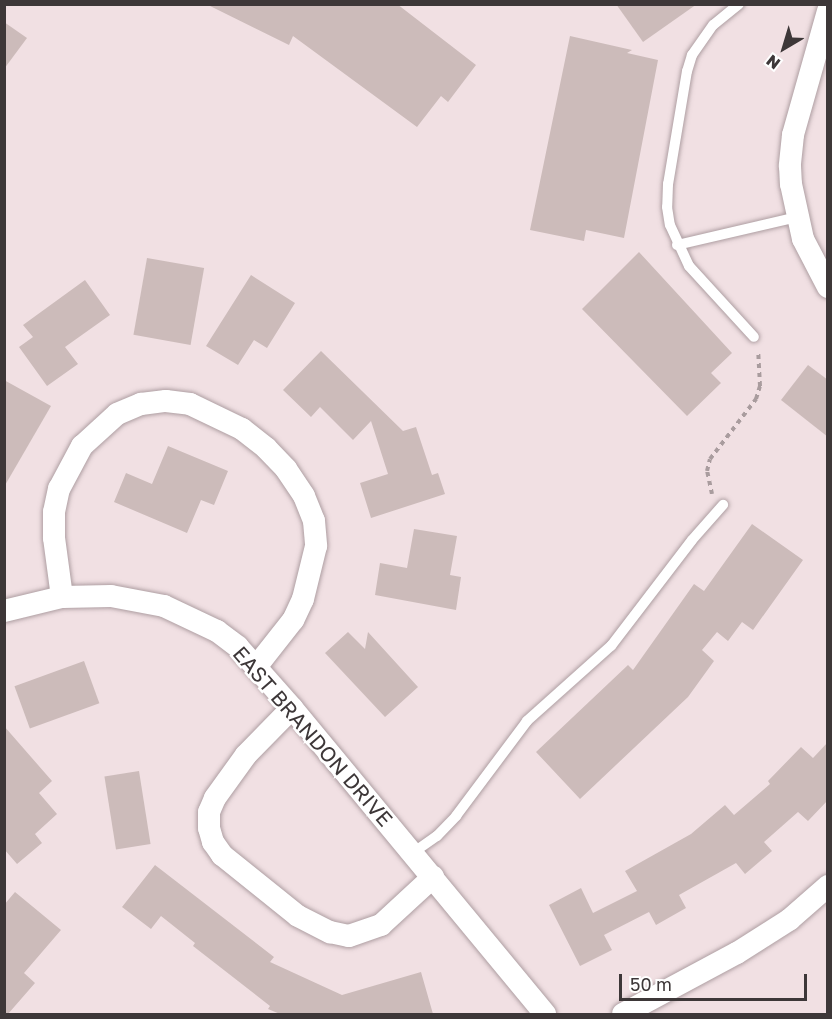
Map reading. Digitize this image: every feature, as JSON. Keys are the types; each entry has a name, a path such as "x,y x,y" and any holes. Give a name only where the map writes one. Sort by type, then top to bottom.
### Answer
{"street":[{"path":"828,11 793,135 790,184 797,217 810,256 828,286"},
{"path":"62,597 54,538 54,512 59,489 82,446 117,414 141,404 166,401 190,404 242,429 266,448 286,469 304,496 314,521 316,546 303,599 293,620 256,667"},
{"name":"EAST BRANDON DRIVE","path":"4,611 62,597 111,596 164,606 217,631 256,667 292,708 414,852 545,1014"},
{"path":"292,708 246,755 214,798 209,812 209,828 222,855 305,921 330,932 349,936 381,925 433,877"},
{"path":"623,1014 737,953 789,920 828,886"}],"lane":[{"path":"739,4 713,25 701,39 687,71 668,184 670,225 677,245 689,266 754,337"},
{"path":"677,245 797,217"},
{"path":"414,852 437,836 456,816 527,721 611,646 692,540 723,505"}],"path":[{"path":"723,505 712,492 707,471 716,447 756,399 760,386 758,348 754,337"}],"building":[{"path":"206,4 397,4 476,65 448,102 441,96 417,127 293,36 289,45"},
{"path":"616,4 697,4 643,42"},
{"path":"4,22 27,38 4,69"},
{"path":"570,36 632,50 627,53 658,60 624,238 586,230 584,241 530,230"},
{"path":"639,252 732,353 711,373 721,383 687,416 582,309"},
{"path":"147,258 204,268 191,345 133,335"},
{"path":"251,275 295,303 267,348 254,340 238,365 206,346"},
{"path":"85,280 110,315 65,347 78,364 47,386 19,347 33,337 23,325"},
{"path":"321,351 403,431 416,427 432,475 438,473 445,494 371,518 360,483 388,474 371,421 353,440 320,407 311,417 283,390"},
{"path":"808,365 828,380 828,437 781,400"},
{"path":"4,380 51,406 4,487"},
{"path":"168,446 228,471 214,505 201,500 187,533 114,502 126,473 152,484"},
{"path":"752,524 803,560 753,630 742,622 728,641 717,632 702,650 714,661 688,697 580,799 536,752 628,665 633,670 694,584 704,591"},
{"path":"414,529 457,536 450,575 461,577 456,610 375,595 380,563 407,568"},
{"path":"348,632 365,649 368,632 418,687 385,717 325,653"},
{"path":"84,661 99,703 30,729 14,686"},
{"path":"4,726 52,781 39,793 57,814 35,834 42,843 17,864 4,849"},
{"path":"828,742 828,800 808,821 798,812 764,842 772,851 745,874 736,863 679,895 686,908 656,925 649,912 604,935 612,950 580,966 549,905 581,888 593,913 637,891 625,871 691,834 725,805 734,815 770,784 768,781 801,747 813,758"},
{"path":"139,771 151,844 116,850 104,776"},
{"path":"155,865 274,957 270,962 342,995 421,972 433,1014 280,1014 268,1009 270,1006 193,946 195,943 161,916 151,929 122,907"},
{"path":"15,892 61,930 24,973 35,983 8,1014 4,1014 4,905"}]}
